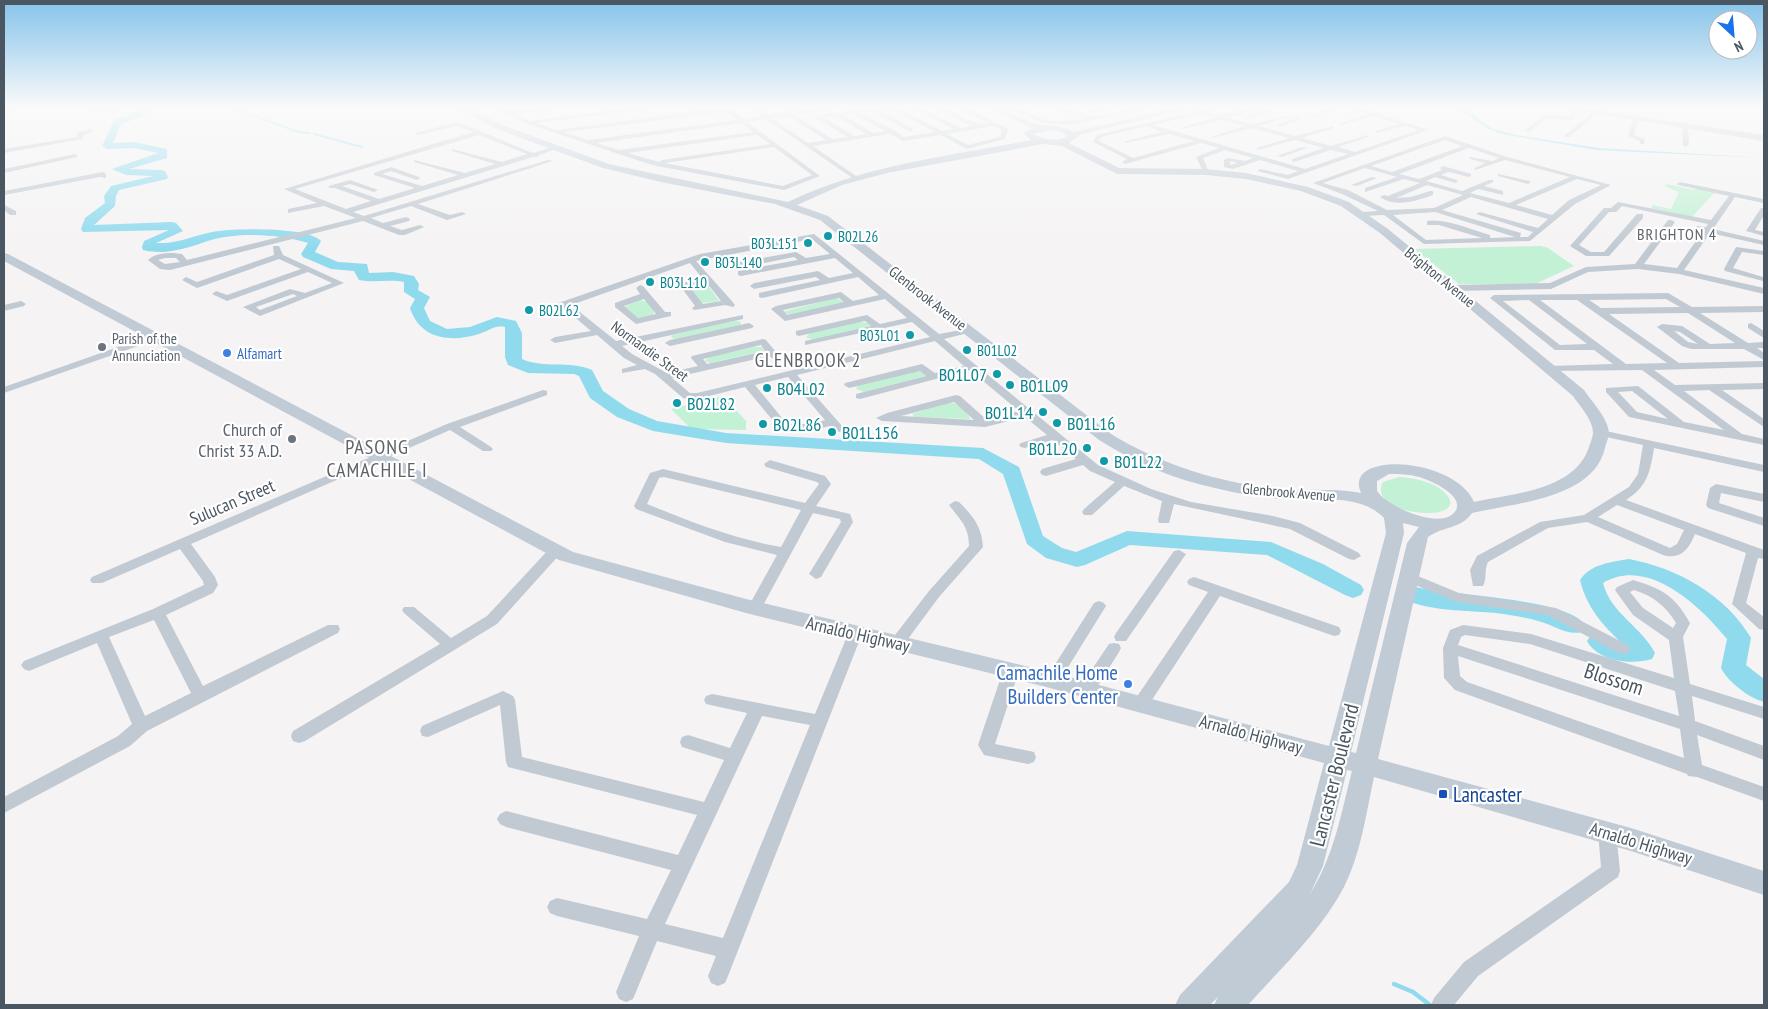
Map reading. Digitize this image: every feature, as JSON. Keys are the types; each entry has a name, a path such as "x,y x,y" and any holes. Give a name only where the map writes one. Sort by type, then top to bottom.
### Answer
{"main road":[{"name":"Glenbrook Avenue","path":"577,155 630,172 788,202 833,223 1105,437 1150,463 1185,476 1234,488 1353,497 1381,506 1409,519 1436,523"},
{"name":"Glenbrook Avenue","path":"586,155 621,167 788,202 834,218 855,232 1114,434 1144,452 1195,472 1237,481 1353,489 1361,488 1369,477 1376,472 1399,469 1420,472 1442,480"},
{"path":"788,202 852,176 895,164 952,155"},
{"path":"852,176 963,155"},
{"name":"Brighton Avenue","path":"1086,155 1114,170 1127,168 1246,176 1304,189 1345,204 1362,214 1550,368 1588,405 1601,433"},
{"name":"Brighton Avenue","path":"1100,155 1127,168"},
{"name":"Arnaldo Highway","path":"4,256 568,556 754,609 1052,681 1338,757 1607,832 1708,863 1764,883"},
{"path":"1436,523 1452,522 1462,516 1467,509 1552,490 1578,475 1595,456 1601,433"},
{"path":"1442,480 1473,494 1519,497"},
{"path":"1442,480 1461,494 1466,502 1467,509"},
{"name":"Lancaster Boulevard","path":"1190,1005 1298,891 1310,866 1320,835 1396,527 1393,517 1371,497 1366,483"},
{"name":"Lancaster Boulevard","path":"1228,1005 1319,904 1334,879 1346,848 1418,538 1429,526 1436,523"}],"street":[{"path":"11,155 15,158"},
{"path":"4,171 77,157 74,155"},
{"path":"386,225 404,219 420,227 402,233 386,225 288,188 402,155"},
{"path":"473,155 502,164"},
{"path":"484,158 494,155"},
{"path":"346,211 530,155"},
{"path":"185,263 365,218 550,161 536,155"},
{"path":"623,155 675,168 787,188 817,175 790,155"},
{"path":"632,158 653,155"},
{"path":"652,163 706,155"},
{"path":"675,168 758,155"},
{"path":"822,155 852,176"},
{"path":"1123,155 1133,160"},
{"path":"1127,168 1133,160 1150,155"},
{"path":"1205,155 1199,157 1206,172"},
{"path":"1250,155 1304,171"},
{"path":"1279,155 1296,160 1310,155"},
{"path":"1261,170 1288,177 1352,155"},
{"path":"1396,155 1316,183 1362,200 1386,213 1424,242 1530,239 1572,202 1607,186 1496,155"},
{"path":"1392,174 1443,155"},
{"path":"444,170 458,165 431,157 416,161 444,170 464,175"},
{"path":"1245,163 1260,158"},
{"path":"1465,164 1474,158 1492,163"},
{"path":"1456,163 1480,169 1505,158"},
{"path":"1364,166 1554,218"},
{"path":"1413,189 1432,194 1395,202 1386,198 1413,189 1434,175 1446,169 1467,175 1452,180 1434,175"},
{"path":"1517,170 1502,175 1524,181 1547,169"},
{"path":"4,193 81,177 103,174 104,177"},
{"path":"1390,182 1371,177 1354,185 1370,191 1404,177"},
{"path":"1509,206 1576,177"},
{"path":"1435,210 1489,181 1511,186 1497,192 1478,187"},
{"path":"359,195 374,190 350,182 333,187 377,202"},
{"path":"402,182 420,188"},
{"path":"1680,184 1764,201"},
{"path":"1679,271 1733,194"},
{"path":"1584,196 1594,198"},
{"path":"291,211 326,203"},
{"path":"411,204 430,210"},
{"path":"1613,210 1618,204 1626,204 1712,223"},
{"path":"4,208 13,213"},
{"path":"1762,209 1750,231 1764,234"},
{"path":"1362,214 1435,210 1530,239"},
{"path":"1640,216 1606,254 1589,254 1574,246 1607,210 1613,210 1671,222 1764,243"},
{"path":"1503,221 1513,216 1490,211 1480,213 1503,221 1539,231"},
{"path":"1638,266 1671,222"},
{"path":"1434,230 1464,230 1496,240"},
{"path":"547,310 691,260 814,236 1083,461 1122,482 1169,499 1214,511 1272,520 1295,526 1354,556"},
{"path":"273,241 279,256"},
{"path":"220,243 230,252"},
{"path":"1754,289 1762,276 1728,269 1739,249 1764,253"},
{"path":"743,274 836,255"},
{"path":"250,266 242,262 186,280 197,285 279,256 340,283 260,313 248,308 293,291 305,296"},
{"path":"691,260 729,303 699,308 679,285 708,280"},
{"path":"1453,288 1551,286 1586,270 1638,266 1679,271 1764,292"},
{"path":"272,282 262,278 216,294 227,298 309,269"},
{"path":"764,296 860,274"},
{"path":"634,280 665,315 636,321 618,305 646,295"},
{"path":"851,304 841,295 776,309 785,318 851,304 886,296"},
{"path":"1578,296 1677,366"},
{"path":"1597,347 1558,348 1494,298 1668,296 1764,357"},
{"path":"1530,297 1624,367"},
{"path":"4,308 21,304"},
{"name":"Normandie Street","path":"566,304 613,345 664,377 687,396 697,396 748,384"},
{"path":"1600,311 1764,309"},
{"path":"613,345 739,316 750,328 672,344 663,334"},
{"path":"811,346 913,319"},
{"path":"1764,325 1751,326 1764,335"},
{"path":"790,374 836,425 784,427 748,384 969,330"},
{"path":"554,340 599,332"},
{"path":"4,390 155,337"},
{"path":"1709,347 1764,345"},
{"path":"664,377 773,355"},
{"path":"1550,368 1764,364"},
{"path":"626,371 644,366"},
{"path":"1643,366 1740,437"},
{"path":"933,377 922,367 849,385 862,398 971,367"},
{"path":"1672,388 1764,386"},
{"path":"1711,387 1764,424"},
{"path":"1683,425 1634,388 1610,390 1633,415 1764,442"},
{"name":"Sulucan Street","path":"97,580 452,426 543,393"},
{"path":"985,424 956,398 882,418 985,424 1026,413"},
{"path":"452,426 486,449"},
{"path":"1601,433 1764,468"},
{"path":"1025,445 1054,436"},
{"path":"1478,583 1477,570 1482,559 1545,525 1588,518 1633,490 1644,474 1649,444"},
{"path":"1046,472 1083,461"},
{"path":"754,609 824,481 770,464"},
{"path":"785,552 754,547 716,536 640,506 654,476 659,473 810,506 846,517 847,522 816,574"},
{"path":"1088,512 1122,482"},
{"path":"1764,498 1716,488 1712,505 1764,522"},
{"path":"1164,520 1169,499"},
{"path":"1617,501 1758,553 1739,604 1764,625"},
{"path":"898,644 934,594 976,547 976,531 971,521 955,505"},
{"path":"1588,518 1675,554 1680,551 1691,528"},
{"path":"30,665 158,613 208,590 211,586 210,580 182,542"},
{"path":"1086,690 1178,554"},
{"path":"299,736 492,620 568,556"},
{"path":"1408,577 1457,597 1551,611 1623,649"},
{"path":"1194,582 1334,631"},
{"path":"1140,705 1217,590"},
{"path":"1052,681 1099,606"},
{"path":"409,610 450,645"},
{"path":"158,613 200,695"},
{"path":"4,806 124,741 141,726 333,629"},
{"path":"1764,713 1531,639 1463,630 1455,634 1450,648 1452,678 1461,686 1694,771 1764,794"},
{"path":"718,976 855,634"},
{"path":"101,635 141,726"},
{"path":"1676,637 1694,771"},
{"name":"Blossom","path":"1450,648 1687,725 1764,753"},
{"path":"1011,671 986,745 990,750 1028,757"},
{"path":"428,731 503,697 507,700 509,708 514,762 707,810"},
{"path":"712,700 820,721"},
{"path":"626,992 682,864 757,709"},
{"path":"688,742 734,756"},
{"path":"506,819 682,864"},
{"path":"1441,1005 1471,969 1611,872 1607,832"},
{"path":"557,907 729,949"}],"green space":[{"path":"1667,184 1715,192 1692,217 1651,208 1653,205 1671,209 1679,192 1664,186"},
{"path":"1541,246 1548,248 1574,266 1535,284 1459,284 1414,249"},
{"path":"700,282 707,284 719,301 702,303 689,286"},
{"path":"836,298 845,302 789,315 782,312"},
{"path":"640,300 647,302 654,312 653,315 638,318 624,307"},
{"path":"740,321 741,325 675,339 671,337 672,335"},
{"path":"859,322 868,323 870,326 813,340 806,337 810,333"},
{"path":"762,347 764,351 710,363 705,361 710,356"},
{"path":"917,371 922,372 925,376 864,392 856,389 858,385"},
{"path":"723,396 746,421 746,430 691,429 671,409"},
{"path":"949,402 962,408 970,419 915,417 912,414"},
{"path":"1399,477 1422,481 1443,491 1450,502 1447,509 1435,513 1420,513 1403,510 1390,503 1382,494 1383,482"}],"water":[{"path":"1703,155 1716,155 1764,158"}],"waterway":[{"path":"163,155 117,169 126,172 161,173 163,177 115,188 110,196 111,204 89,221 87,229 172,226 177,231 150,241 148,247 183,246 208,237 232,233 278,234 305,238 315,241 308,254 336,266 362,267 361,271 364,277 393,276 409,279 412,284 411,292 423,297 417,308 420,317 425,324 438,332 447,334 465,333 497,322 511,324 514,333 514,362 528,368 576,369 586,373 596,394 623,413 653,426 726,438 983,454 1012,471 1034,539 1054,553 1077,560 1127,538 1271,549 1315,569 1353,590"},
{"path":"1599,641 1625,654 1643,653 1638,645 1616,624 1604,609 1597,598 1591,580 1609,569 1629,566 1650,570 1672,579 1692,592 1727,623 1739,638 1733,668 1764,693"},
{"path":"1411,594 1421,598 1521,609 1541,613 1574,626"},
{"path":"1394,984 1413,992 1430,1005"}],"place":[{"name":"B02L26","path":"828,236"},
{"name":"B03L151","path":"808,243"},
{"name":"B03L140","path":"705,262"},
{"name":"B03L110","path":"650,282"},
{"name":"B02L62","path":"529,310"},
{"name":"B03L01","path":"910,335"},
{"name":"Parish of the Annunciation","path":"102,347"},
{"name":"B01L02","path":"967,350"},
{"name":"Alfamart","path":"227,353"},
{"name":"B01L07","path":"997,374"},
{"name":"B01L09","path":"1010,385"},
{"name":"B04L02","path":"767,388"},
{"name":"B02L82","path":"677,403"},
{"name":"B01L14","path":"1043,412"},
{"name":"B01L16","path":"1057,423"},
{"name":"B02L86","path":"763,424"},
{"name":"B01L156","path":"832,432"},
{"name":"Church of Christ 33 A.D.","path":"292,439"},
{"name":"B01L20","path":"1087,448"},
{"name":"B01L22","path":"1104,461"},
{"name":"Camachile Home Builders Center","path":"1128,684"},
{"name":"Lancaster","path":"1443,794"}],"district":[{"name":"BRIGHTON 4","path":"1677,234"},
{"name":"GLENBROOK 2","path":"808,360"},
{"name":"PASONG CAMACHILE I","path":"377,458"}]}
